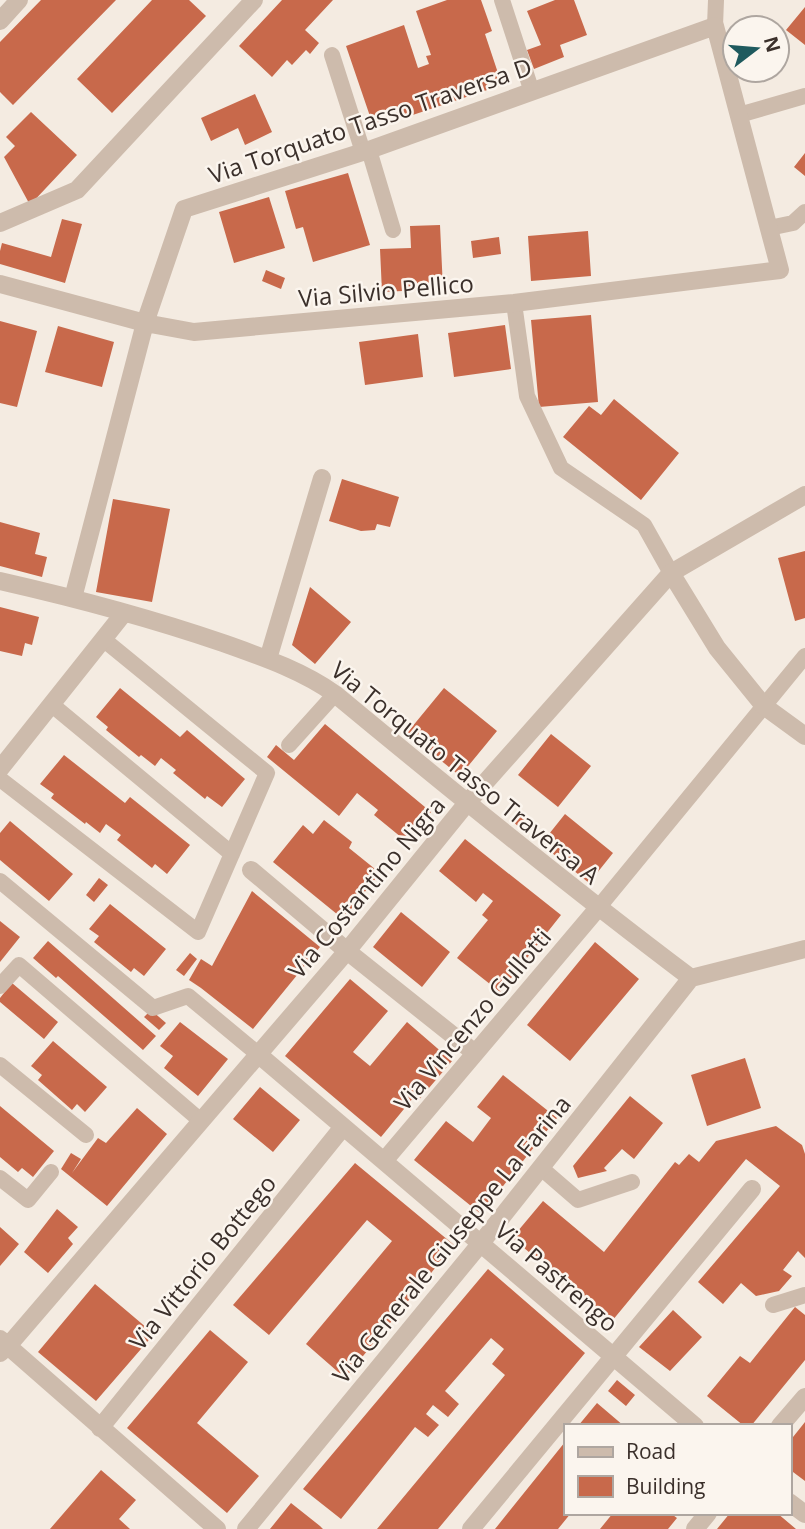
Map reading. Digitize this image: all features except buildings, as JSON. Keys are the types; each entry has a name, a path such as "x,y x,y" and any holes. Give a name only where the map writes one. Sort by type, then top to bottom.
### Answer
{"street":[{"path":"0,21 19,0"},
{"path":"0,222 78,190 254,0"},
{"path":"715,26 769,228"},
{"name":"Via Torquato Tasso Traversa D","path":"73,598 145,323 184,209 366,151 715,26"},
{"name":"Via Silvio Pellico","path":"0,284 145,323 194,332 514,303 780,270 769,228"},
{"path":"268,659 321,478"},
{"name":"Via Costantino Nigra","path":"3,1346 347,951 467,803 671,573 805,495"},
{"path":"671,573 717,648 764,706 805,736"},
{"name":"Via Torquato Tasso Traversa A","path":"0,581 73,598 193,633 268,659 319,682 598,908 691,978"},
{"path":"0,769 8,746 51,704 124,613"},
{"path":"251,870 475,1053"},
{"name":"Via Vincenzo Gullotti","path":"384,1161 598,908"},
{"path":"691,978 805,949"},
{"name":"Via Generale Giuseppe La Farina","path":"246,1529 481,1243 691,978"},
{"name":"Via Pastrengo","path":"258,1054 693,1424"},
{"name":"Via Vittorio Bottego","path":"100,1428 343,1127"},
{"path":"471,1529 752,1189"},
{"path":"3,1346 217,1529"},
{"path":"782,1424 805,1397"},
{"path":"695,1529 706,1515"}],"lane":[{"path":"502,0 532,92"},
{"path":"715,26 716,0"},
{"path":"332,55 393,230"},
{"path":"739,115 805,96"},
{"path":"769,228 793,223 805,212"},
{"path":"514,303 527,396 561,468 644,525 671,573"},
{"path":"0,779 198,932 267,773 103,639"},
{"path":"598,908 805,656"},
{"path":"289,745 335,694"},
{"path":"51,704 232,854"},
{"path":"0,881 153,1008 188,996 258,1054"},
{"path":"0,986 19,965 201,1121"},
{"path":"0,1065 86,1135"},
{"path":"541,1168 578,1200 632,1182"},
{"path":"0,1178 28,1200 51,1172"},
{"path":"773,1305 805,1295"}]}
